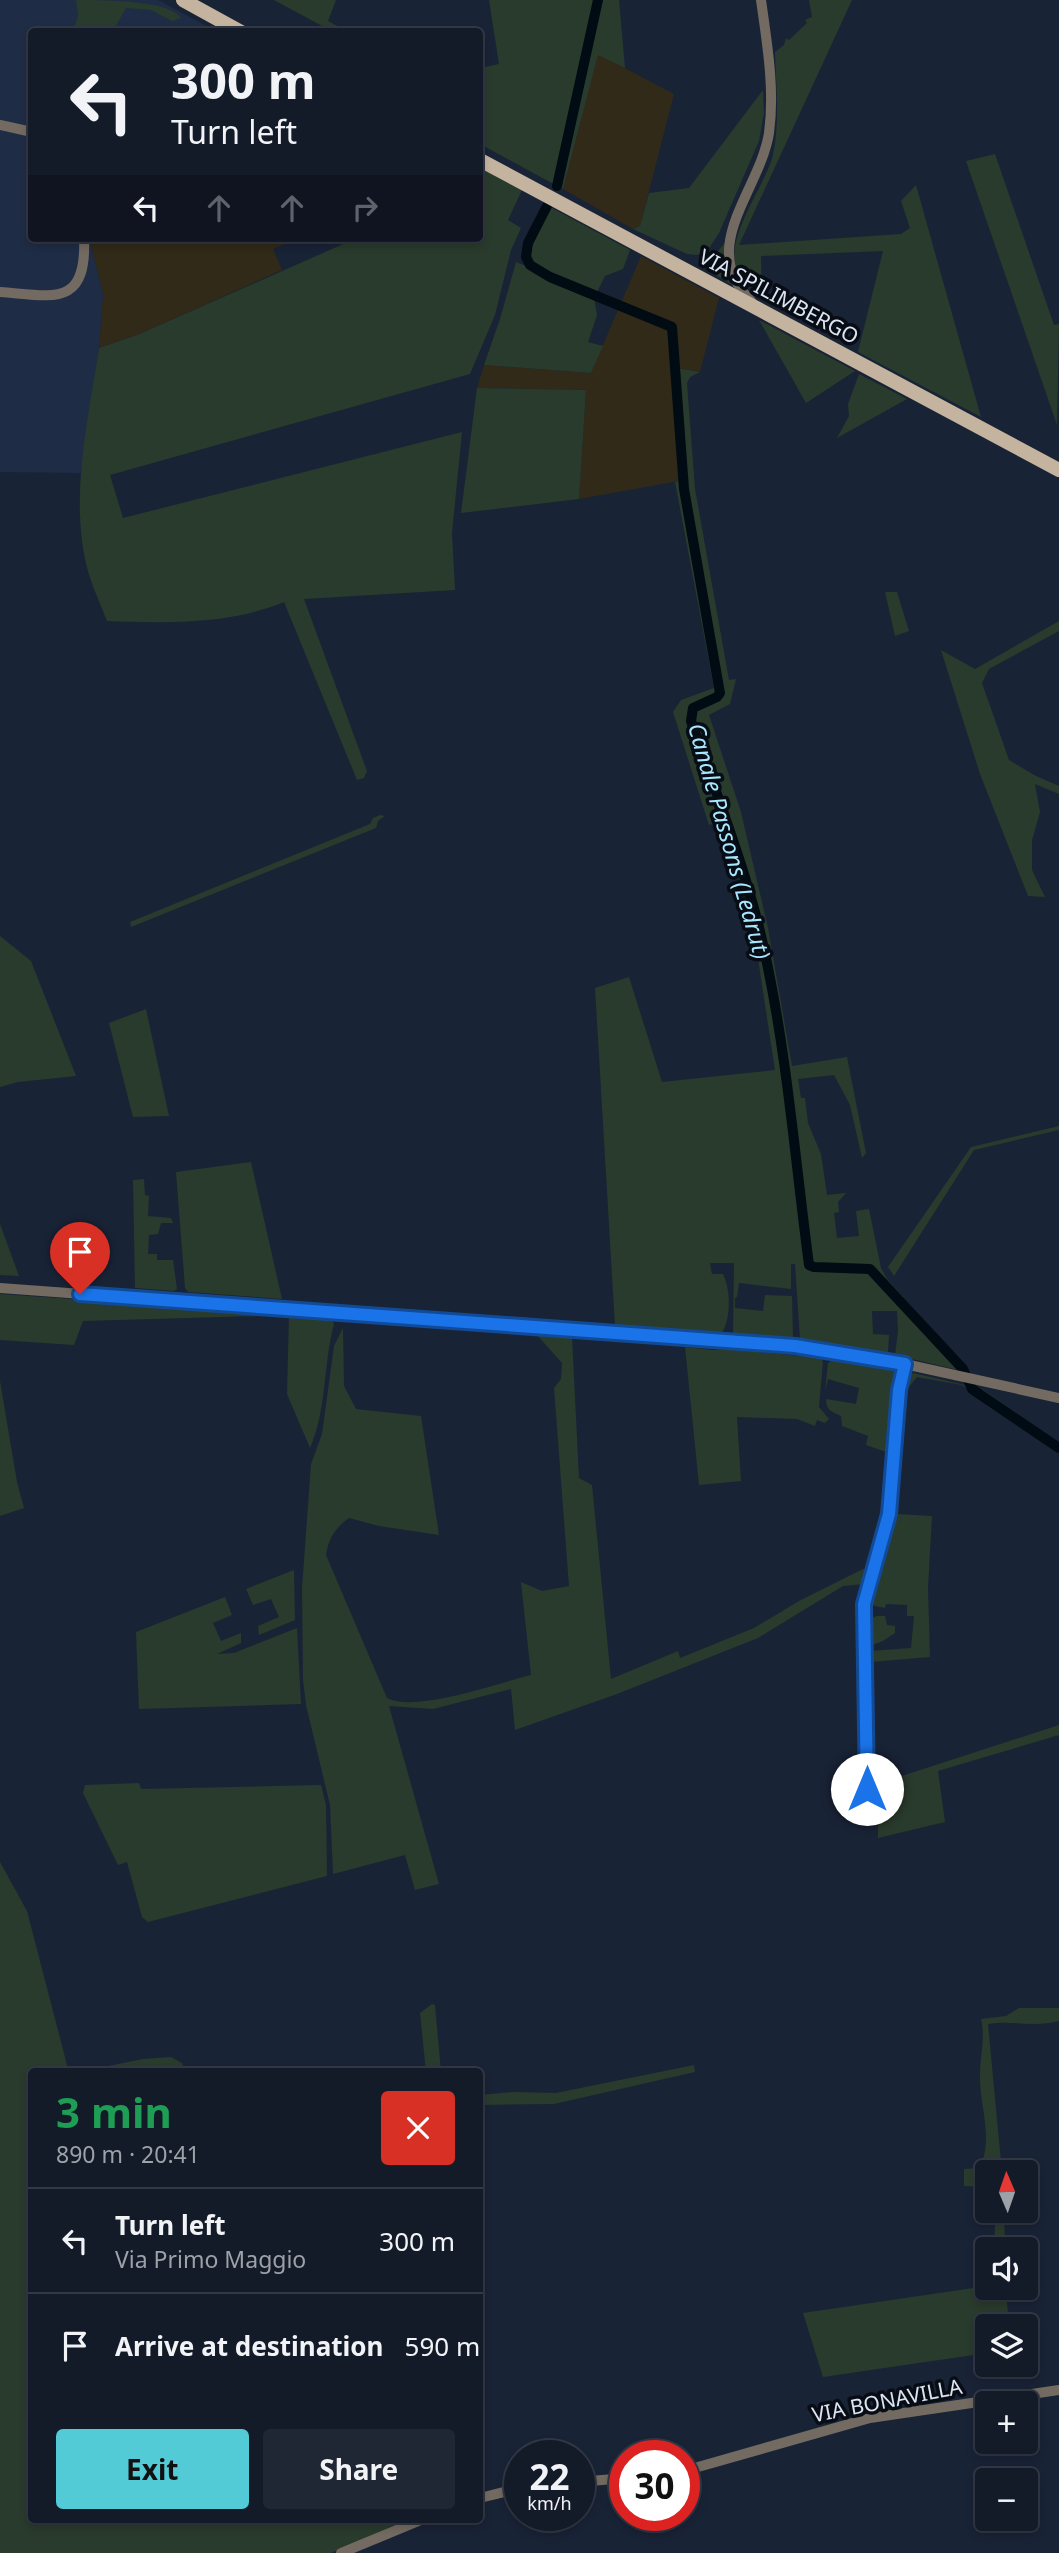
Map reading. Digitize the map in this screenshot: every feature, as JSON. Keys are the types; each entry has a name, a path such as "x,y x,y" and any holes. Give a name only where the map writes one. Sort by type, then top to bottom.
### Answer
{"main road":[{"path":"183,0 234,28"},
{"name":"VIA SPILIMBERGO","path":"483,162 1059,470"}],"street":[{"path":"760,310 742,293 729,269 729,245 736,216 765,149 768,134 771,85 761,0"},
{"path":"0,125 28,131"},
{"path":"0,292 54,296 67,292 77,285 82,275 84,242"},
{"path":"0,1288 795,1346 905,1364 1059,1398"},
{"path":"867,1789 864,1604 889,1514 899,1390 905,1364"},
{"name":"VIA BONAVILLA","path":"700,2467 870,2418 1059,2390"},
{"path":"483,2497 504,2492"},
{"path":"341,2553 414,2523"}],"shaded area":[{"path":"0,0 158,0 210,28 28,28 28,242 90,242 103,294 99,348 81,473 0,472"},
{"path":"598,54 674,94 640,226 633,229 563,189"},
{"path":"90,242 290,242 273,249 282,270 137,335 99,348 103,294"},
{"path":"641,256 719,298 700,372 672,367 679,481 579,499 586,390 477,388 484,365 591,373"}],"green space":[{"path":"76,0 150,4 174,12 181,18 172,21 151,10 126,8 115,28 74,28 78,16"},
{"path":"274,0 336,0 328,21 341,28 324,27"},
{"path":"489,0 619,0 625,68 598,55 563,189 483,146 483,67 499,64"},
{"path":"809,0 852,0 739,245 901,234 910,228 901,201 916,185 981,417 858,352 883,251 761,256 762,293 740,277 735,264 739,233 773,155 777,104 775,52 784,45 786,38 789,40 807,23 805,20 812,17"},
{"path":"763,90 764,113 759,141 719,233 708,250 697,255 687,254 633,229 640,226 649,193 689,188"},
{"path":"995,154 1054,325 1059,324 1057,425 966,161"},
{"path":"483,170 522,190 508,220 521,228 511,250 495,315 470,374 110,475 123,518 462,432 452,533 455,590 304,599 367,771 364,778 357,780 284,602 263,610 219,619 174,622 107,621 89,575 83,547 80,519 82,461 99,348 137,335 348,242 483,242"},
{"path":"550,207 630,250 623,269 605,276 594,298 597,315 588,342 603,346 591,373 484,365 516,262 526,266 531,259 530,251"},
{"path":"726,241 725,265 732,285 701,266 716,254"},
{"path":"759,320 855,371 806,403"},
{"path":"671,367 700,372 690,377 687,383 695,489 729,680 736,679 730,704 709,715 741,812 768,928 792,1066 847,1057 866,1153 862,1158 850,1105 834,1075 798,1079 801,1098 805,1098 808,1123 821,1154 827,1195 846,1193 838,1202 839,1212 834,1213 837,1238 859,1236 856,1211 869,1209 881,1268 887,1279 966,1367 967,1372 895,1355 897,1311 872,1311 873,1334 889,1335 888,1353 800,1339 795,1264 791,1264 791,1289 739,1283 735,1298 735,1308 763,1311 765,1295 792,1296 793,1337 733,1334 734,1263 710,1263 712,1274 723,1274 727,1288 729,1304 722,1333 615,1326 595,988 629,977 662,1082 775,1070 755,939 760,924 752,920 746,892 722,821 709,825 673,712 681,700 714,688 675,482 679,481"},
{"path":"859,374 907,399 837,438 849,416 848,404"},
{"path":"477,388 586,390 579,499 461,513"},
{"path":"885,592 897,592 909,631 895,636"},
{"path":"1059,621 1059,631 989,669 982,683 1009,760 1059,786 1059,794 1035,784 1040,812 1032,840 1032,870 1045,897 1028,896 980,774 941,650 975,669"},
{"path":"385,816 378,821 376,828 131,927 130,922 370,824 373,818"},
{"path":"0,936 31,961 76,1076 18,1082 0,1087"},
{"path":"146,1009 169,1116 133,1117 109,1023"},
{"path":"1059,1126 1059,1130 974,1150 894,1276 888,1267 971,1147"},
{"path":"251,1162 282,1299 188,1292 185,1288 176,1172"},
{"path":"144,1179 145,1195 149,1196 148,1216 171,1218 173,1223 161,1223 158,1234 149,1235 148,1254 157,1254 157,1260 173,1260 177,1289 174,1291 135,1288 133,1180"},
{"path":"0,1224 19,1276 0,1275"},
{"path":"0,1294 289,1315 83,1321 74,1345 0,1340"},
{"path":"289,1315 330,1318 334,1324 310,1448 287,1394"},
{"path":"343,1328 344,1386 356,1409 421,1416 439,1535 379,1526 349,1518 340,1525 329,1544 326,1555 387,1698 400,1702 437,1699 531,1675 521,1582 542,1591 569,1586 554,1388 561,1379 562,1363 537,1335 572,1337 579,1478 592,1485 611,1679 678,1651 680,1658 754,1628 799,1601 863,1569 869,1569 865,1584 843,1586 758,1638 617,1694 515,1730 511,1689 433,1709 389,1706 439,1884 415,1890 405,1855 333,1874 330,1805 306,1705 303,1680 302,1588 311,1464 322,1434 334,1346"},
{"path":"685,1347 821,1358 823,1362 819,1407 829,1419 825,1423 817,1420 815,1426 797,1419 737,1417 741,1481 699,1485"},
{"path":"832,1360 898,1372 889,1453 866,1445 868,1436 842,1426 841,1416 828,1408 826,1399 856,1404 859,1388 828,1379 825,1392 828,1363"},
{"path":"913,1373 982,1389 1059,1443 1059,1454 962,1385 917,1377 908,1388 897,1514 932,1516 928,1588 930,1657 871,1662 870,1651 911,1648 914,1616 907,1616 907,1605 886,1604 885,1608 870,1605 892,1514 903,1388 906,1379"},
{"path":"0,1381 24,1508 0,1516"},
{"path":"294,1570 295,1620 259,1635 258,1626 279,1617 271,1599 253,1605 246,1589"},
{"path":"225,1597 232,1615 213,1623 221,1641 241,1633 241,1643 217,1654 234,1653 297,1628 301,1704 139,1709 136,1632"},
{"path":"885,1616 887,1625 895,1626 895,1633 870,1646 869,1619"},
{"path":"1059,1725 1059,1735 938,1771 945,1822 878,1838 878,1788 871,1786"},
{"path":"139,1783 141,1789 321,1785 326,1805 327,1876 148,1922 142,1917 127,1862 118,1865 83,1793 85,1785"},
{"path":"0,1862 27,1911 69,2068 28,2068 28,2523 405,2523 331,2553 0,2553"},
{"path":"432,2004 435,2005 441,2068 426,2068 420,2013"},
{"path":"1019,2008 1059,2008 1059,2021 1040,2024 988,2024 1001,2160 983,2160 986,2135 980,2080 983,2034 981,2019 1006,2016"},
{"path":"171,2057 182,2063 184,2068 98,2068 143,2059"},
{"path":"694,2065 695,2072 554,2104 483,2105 483,2095 556,2093"},
{"path":"975,2168 975,2186 964,2186 964,2169"},
{"path":"995,2223 1004,2223 1005,2237 994,2237"},
{"path":"975,2288 975,2300 1007,2300 1008,2314 975,2314 975,2355 823,2377 803,2313"}],"waterway":[{"path":"557,186 598,0"},
{"name":"Canale Passons (Ledrut)","path":"547,206 528,243 526,257 530,265 550,277 672,327 684,489 720,693 693,708 691,721 740,862 764,949 785,1067 809,1265 870,1269 963,1369 972,1389 1059,1448"}],"route":[{"path":"80,1294 795,1346 905,1364 899,1390 889,1514 864,1604 867,1789"}]}
